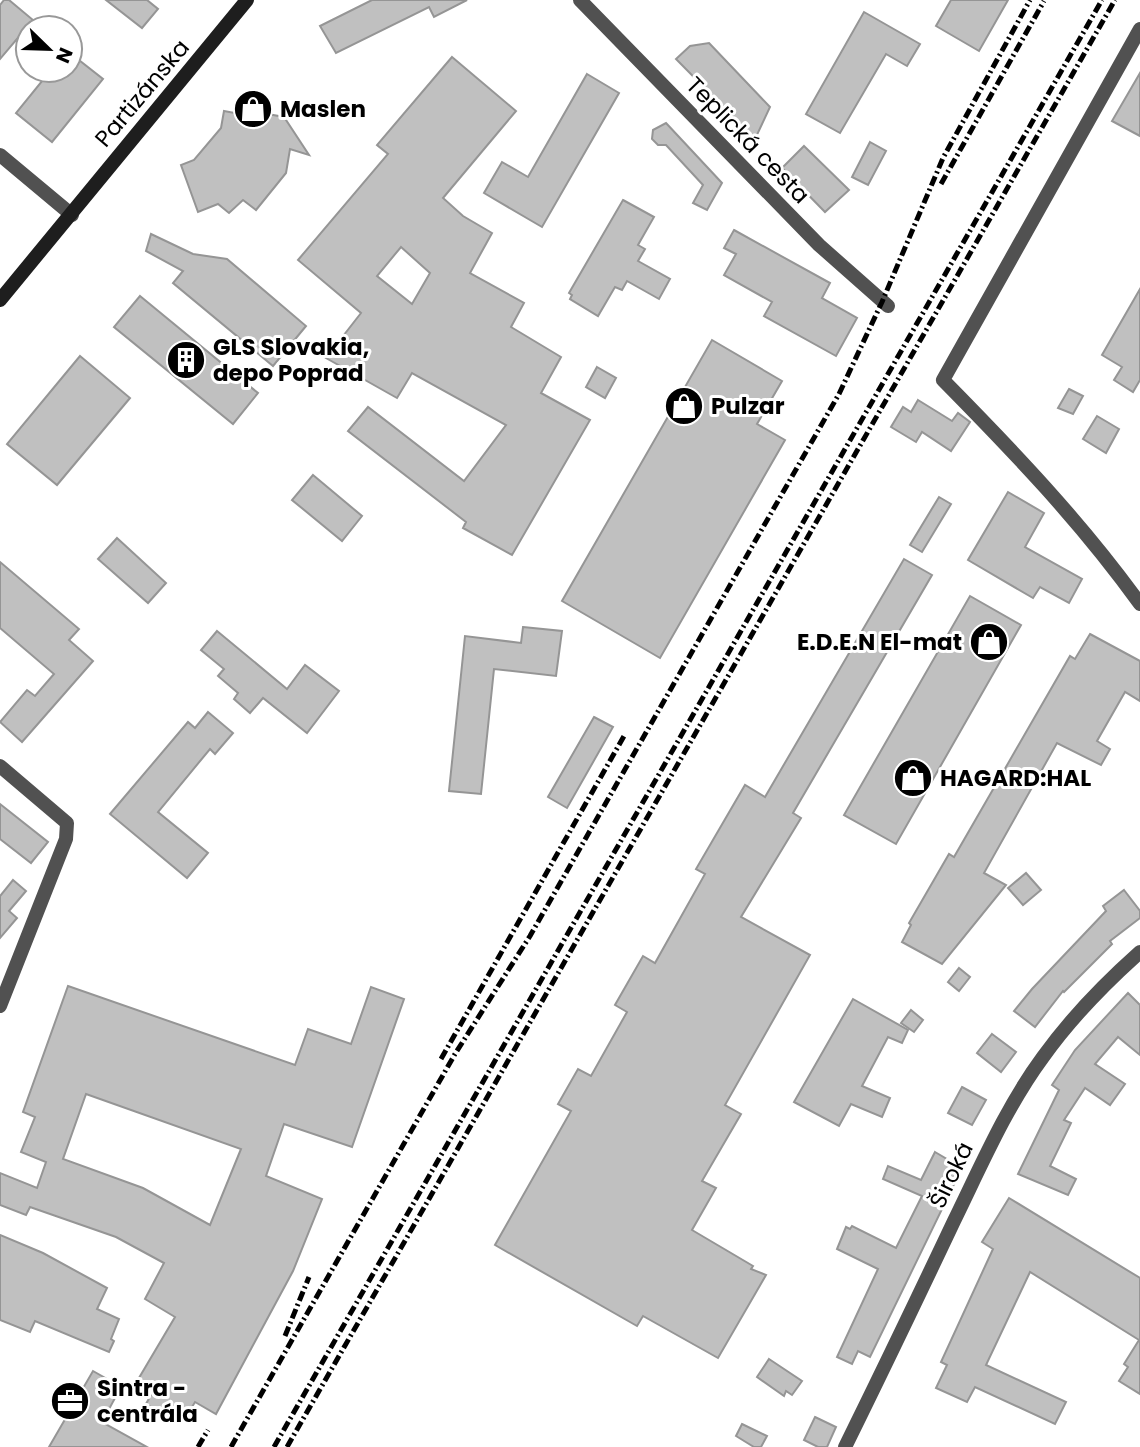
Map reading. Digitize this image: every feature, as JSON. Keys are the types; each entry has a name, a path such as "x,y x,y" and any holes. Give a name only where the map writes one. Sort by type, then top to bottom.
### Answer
{"street":[{"name":"Partizánska","path":"0,300 247,0"},
{"name":"Teplická cesta","path":"580,0 819,245 888,306"},
{"path":"1140,29 943,380 1041,480 1092,540 1140,604"},
{"path":"0,155 72,215"},
{"path":"0,766 67,823 65,839 0,1006"},
{"name":"Široká","path":"845,1447 972,1183 1018,1095 1041,1059 1073,1018 1106,982 1140,952"}],"building":[{"path":"4,0 9,0 26,14 14,14 14,42 0,59 0,5"},
{"path":"106,0 147,0 158,9 142,28"},
{"path":"372,0 467,0 434,17 429,7 336,53 320,26"},
{"path":"951,0 1008,0 979,51 936,26"},
{"path":"864,12 920,44 907,66 886,54 840,133 806,114"},
{"path":"709,43 770,107 755,139 676,59 690,46"},
{"path":"452,57 516,111 443,198 463,216 492,233 470,273 524,303 511,327 561,357 541,393 590,420 512,555 463,528 466,522 348,431 368,407 464,481 506,425 412,373 397,398 326,358 361,313 298,260 388,154 377,145","holes":["401,247 430,273 412,304 377,276"]},
{"path":"84,64 103,79 52,142 16,113 40,84 84,84"},
{"path":"1140,73 1140,136 1112,121"},
{"path":"587,74 619,93 542,227 484,193 502,162 528,177"},
{"path":"224,111 262,118 262,113 284,117 309,155 290,149 286,173 256,210 243,200 229,213 218,204 198,212 181,165 194,160 221,128"},
{"path":"666,123 722,183 707,210 693,203 703,185 666,145 658,145 652,139 653,130"},
{"path":"870,142 886,151 868,185 852,177"},
{"path":"804,146 849,190 825,212 782,168"},
{"path":"623,200 654,217 638,245 645,249 638,261 670,279 659,299 627,281 622,290 615,287 598,316 570,299 572,295 569,293"},
{"path":"734,230 830,283 822,298 857,318 836,356 764,316 772,302 724,275 736,254 724,248"},
{"path":"151,234 193,254 227,259 306,326 273,366 173,283 183,271 146,251"},
{"path":"1140,289 1140,380 1133,392 1114,380 1122,367 1102,355"},
{"name":"GLS Slovakia, depo Poprad","path":"140,296 258,393 233,424 114,327"},
{"path":"712,340 782,381 757,424 785,440 660,658 562,601"},
{"path":"80,356 130,398 57,485 7,444"},
{"path":"597,367 616,378 605,398 586,387"},
{"path":"1069,389 1083,396 1073,414 1058,408"},
{"path":"918,400 952,421 958,413 970,422 951,451 922,432 916,442 891,427 903,407 911,412"},
{"path":"1097,416 1119,429 1106,453 1083,439"},
{"path":"313,475 362,516 342,541 292,500"},
{"path":"1008,492 1044,513 1025,547 1082,579 1069,603 1040,587 1033,598 968,560"},
{"path":"939,497 951,504 922,552 910,545"},
{"path":"117,538 166,583 148,603 98,559"},
{"path":"904,559 932,575 793,813 801,818 741,917 810,955 725,1105 741,1114 702,1181 716,1188 692,1230 753,1266 751,1269 766,1275 718,1358 643,1316 637,1326 495,1245 571,1111 558,1104 578,1069 591,1076 627,1012 615,1005 643,956 655,963 705,874 696,869 745,785 765,797"},
{"path":"0,562 79,629 69,640 93,661 22,742 0,722 27,690 35,696 54,674 0,628"},
{"path":"970,596 1021,625 896,844 844,815"},
{"path":"523,627 562,631 556,676 494,669 481,794 449,791 465,636 521,643"},
{"path":"217,631 287,689 305,665 339,691 307,733 263,698 250,713 234,699 238,693 218,676 224,669 201,650"},
{"path":"1090,634 1140,661 1140,701 1125,692 1097,741 1110,749 1101,765 1057,743 984,873 1006,885 942,964 902,942 911,925 909,923 949,854 954,857 1070,656 1075,659"},
{"path":"208,712 233,733 215,754 210,749 158,812 208,853 187,878 110,814 188,722 195,728"},
{"path":"594,717 613,727 567,808 548,797"},
{"path":"0,804 48,842 31,863 0,839"},
{"path":"1026,873 1041,890 1023,905 1008,888"},
{"path":"13,880 26,891 9,911 17,918 0,938 0,896"},
{"path":"1124,890 1140,911 1140,918 1110,941 1112,944 1063,991 1035,1027 1014,1011 1106,911 1103,906"},
{"path":"959,968 970,977 959,991 948,982"},
{"path":"68,986 295,1065 308,1029 351,1044 371,987 404,999 352,1147 284,1124 266,1176 322,1199 293,1271 216,1414 195,1402 186,1417 175,1410 170,1418 146,1404 152,1393 136,1383 175,1317 145,1299 164,1263 116,1237 30,1207 26,1215 0,1205 0,1173 37,1188 46,1162 21,1152 35,1117 23,1112","holes":["86,1094 241,1149 210,1225 143,1188 63,1159"]},
{"path":"1128,993 1140,1005 1140,1055 1118,1037 1095,1064 1125,1084 1110,1105 1085,1088 1064,1120 1071,1123 1050,1166 1076,1179 1068,1195 1018,1174 1059,1090 1052,1085 1075,1050"},
{"path":"853,999 908,1030 902,1043 888,1037 862,1086 890,1098 882,1117 851,1104 839,1126 794,1102"},
{"path":"911,1010 923,1020 914,1032 901,1023"},
{"path":"992,1034 1016,1052 1001,1072 977,1053"},
{"path":"962,1087 986,1100 972,1125 948,1113"},
{"path":"935,1152 962,1168 870,1357 858,1351 852,1364 837,1357 878,1269 837,1249 846,1227 850,1229 852,1226 896,1248 922,1196 883,1179 888,1166 921,1180"},
{"path":"1009,1198 1140,1278 1140,1394 1119,1381 1128,1367 1124,1364 1139,1340 1030,1272 986,1365 1066,1402 1055,1424 975,1387 967,1402 936,1388 947,1365 941,1362 993,1249 982,1242"},
{"path":"0,1235 43,1253 107,1288 97,1309 119,1319 109,1352 35,1321 30,1332 0,1320"},
{"path":"769,1359 802,1381 792,1395 786,1391 784,1396 757,1377"},
{"path":"93,1371 121,1387 102,1422 147,1447 49,1447"},
{"path":"815,1417 836,1427 827,1447 818,1447 804,1440"},
{"path":"742,1424 767,1436 761,1447 754,1447 736,1436"}],"railway":[{"path":"231,1447 455,1054 530,936 839,394 882,302 943,158 1030,0"},
{"path":"274,1447 1102,0"},
{"path":"287,1447 1115,0"},
{"path":"941,184 1044,1"},
{"path":"441,1059 624,736"},
{"path":"285,1336 309,1277"},
{"path":"198,1447 208,1430"}],"place":[{"name":"Maslen","path":"253,109"},
{"name":"GLS Slovakia, depo Poprad","path":"186,360"},
{"name":"Pulzar","path":"684,406"},
{"name":"E.D.E.N El-mat","path":"989,642"},
{"name":"HAGARD:HAL","path":"913,778"},
{"name":"Sintra - centrála","path":"70,1401"}]}
